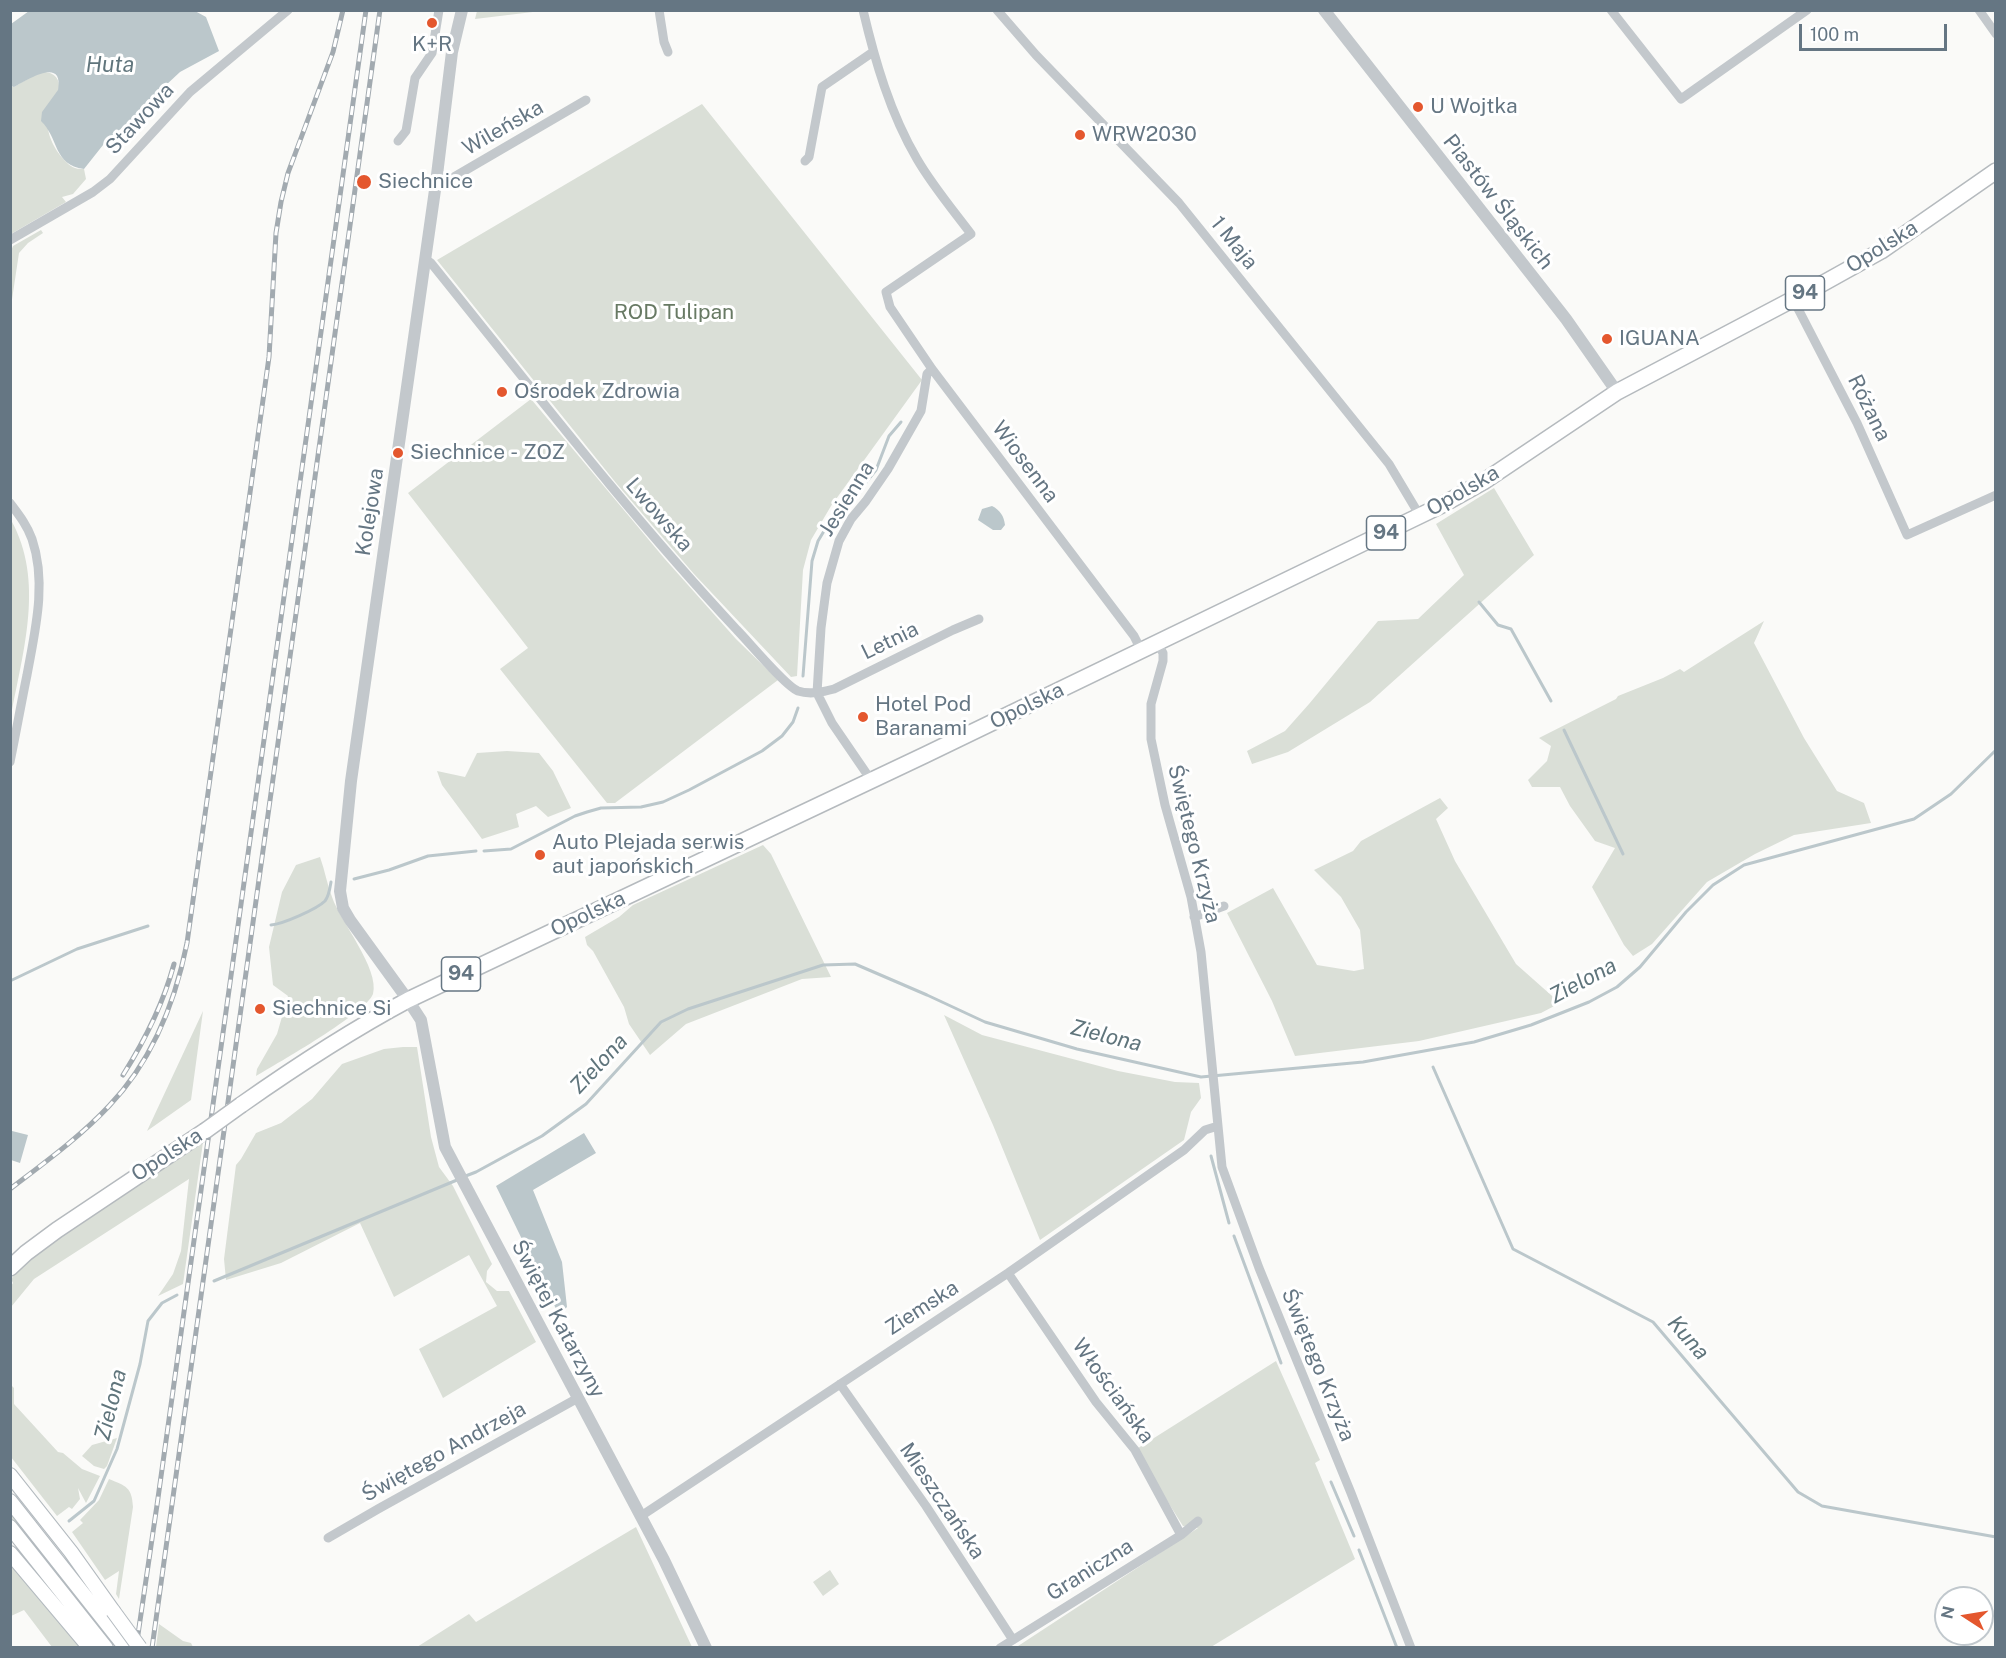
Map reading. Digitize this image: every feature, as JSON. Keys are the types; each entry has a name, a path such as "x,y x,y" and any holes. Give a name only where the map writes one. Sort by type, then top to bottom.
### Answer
{"main road":[{"name":"Opolska","path":"10,1268 26,1253 85,1210 205,1131 311,1056 408,1000 1420,516 1475,486 1617,392 1881,250 1995,171"},
{"name":"Opolska","path":"10,1261 26,1253"},
{"path":"10,1475 71,1552 140,1647"},
{"path":"10,1502 126,1647"},
{"path":"10,1527 106,1647"},
{"path":"10,1553 90,1647"}],"street":[{"name":"Stawowa","path":"10,240 93,192 110,179 190,92 288,10"},
{"path":"398,141 406,131 415,78 432,52 439,10"},
{"name":"Kolejowa","path":"408,1000 350,920 343,908 340,891 351,781 436,183 452,52 462,10"},
{"path":"659,10 664,42 668,52"},
{"path":"805,161 809,157 822,87 873,52 863,10"},
{"name":"1 Maja","path":"997,10 1036,55 1179,203 1389,464 1420,516"},
{"name":"Piastów Śląskich","path":"1324,10 1566,319 1617,392"},
{"path":"1611,10 1681,99 1807,10"},
{"path":"1979,10 1995,34"},
{"name":"Wiosenna","path":"873,52 887,93 916,157 971,234 886,292 890,307 932,369 1134,636 1141,650"},
{"name":"Wileńska","path":"436,183 442,184 586,100"},
{"name":"Lwowska","path":"425,259 431,262 533,392 692,582 790,686 799,691 817,693"},
{"name":"Różana","path":"1793,299 1857,423 1907,535 1995,495"},
{"name":"Jesienna","path":"817,693 821,628 832,560 850,519 866,501 888,469 921,411 927,374 932,369"},
{"path":"10,503 24,522 32,539 39,571 39,592 31,653 10,762"},
{"name":"Letnia","path":"817,693 834,689 979,619"},
{"name":"Świętego Krzyża","path":"1157,643 1163,653 1163,661 1151,704 1151,739 1165,804 1191,897 1201,952 1222,1167 1258,1268 1351,1492 1411,1647"},
{"path":"817,693 832,723 871,780"},
{"path":"1194,917 1224,906"},
{"name":"Świętej Katarzyny","path":"408,1000 421,1020 442,1136 452,1162 641,1515 706,1647"},
{"name":"Ziemska","path":"641,1515 1008,1273 1184,1150 1205,1130 1218,1126"},
{"name":"Włościańska","path":"1008,1273 1096,1402 1135,1450 1181,1535"},
{"name":"Mieszczańska","path":"840,1384 926,1506 1012,1640"},
{"name":"Świętego Andrzeja","path":"328,1538 578,1398"},
{"name":"Graniczna","path":"1000,1647 1181,1535 1198,1521"}],"green space":[{"path":"477,10 541,11 475,19"},
{"path":"45,72 55,76 59,86 49,115 50,137 55,148 67,163 74,168 84,169 86,179 73,194 62,197 66,202 11,234 10,86 14,87 36,74"},
{"name":"ROD Tulipan","path":"702,104 922,380 831,506 811,540 803,570 797,676 791,677 694,574 616,483 437,260"},
{"path":"41,230 43,233 28,243 19,253 11,306 10,253 13,246"},
{"path":"531,399 664,558 736,639 778,680 615,803 607,803 500,669 528,648 408,493"},
{"path":"1494,488 1534,555 1370,702 1288,752 1252,764 1247,751 1285,731 1378,621 1418,619 1464,575 1436,524"},
{"path":"11,520 21,543 27,567 29,592 25,642 11,716"},
{"path":"1764,621 1754,643 1804,738 1837,791 1864,803 1871,823 1794,835 1755,854 1707,882 1652,944 1633,956 1624,945 1592,887 1615,848 1595,841 1570,806 1560,787 1532,787 1528,780 1547,761 1551,746 1539,738 1618,696 1680,669 1684,672"},
{"path":"507,751 539,753 553,771 571,808 548,817 536,806 516,814 519,827 482,839 442,785 437,771 465,777 477,753"},
{"path":"1440,798 1448,808 1436,819 1455,861 1516,964 1560,1003 1541,1013 1419,1041 1295,1056 1272,1001 1227,913 1273,888 1317,965 1354,971 1364,969 1360,930 1341,897 1314,870 1353,851 1361,841"},
{"path":"763,845 771,854 831,977 802,979 686,1024 650,1055 629,1024 624,1007 593,951 587,945 585,937 619,917 633,905"},
{"path":"320,857 336,907 371,972 374,984 373,994 355,1013 339,1025 256,1076 257,1069 277,1034 288,996 273,985 269,947 282,892 296,865"},
{"path":"203,1011 191,1100 147,1131"},
{"path":"944,1015 982,1035 1118,1071 1175,1082 1199,1083 1201,1098 1191,1112 1184,1140 1040,1240 993,1125"},
{"path":"417,1047 431,1137 439,1167 453,1186 492,1264 487,1271 486,1282 497,1291 509,1291 536,1342 443,1398 419,1349 497,1306 469,1255 394,1297 360,1223 281,1263 226,1280 224,1259 236,1165 256,1133 281,1123 312,1099 342,1064 384,1049"},
{"path":"203,1142 183,1284 158,1296 173,1274 181,1251 189,1179 34,1279 11,1307 13,1283 11,1279 34,1256"},
{"path":"1276,1361 1320,1460 1315,1463 1355,1559 1211,1647 1015,1648 1198,1528 1183,1526 1135,1450"},
{"path":"10,1384 14,1388 14,1404 58,1452 63,1453 82,1469 100,1476 86,1503 78,1488 80,1499 72,1509 69,1507 57,1516 11,1457"},
{"path":"117,1438 104,1469 94,1466 82,1456 92,1445"},
{"path":"109,1479 127,1488 133,1507 119,1599 116,1594 119,1571 105,1580 72,1532 83,1523 80,1520 99,1500"},
{"path":"10,1511 109,1636 108,1641 11,1519"},
{"path":"636,1527 692,1647 417,1647 469,1614 476,1622"},
{"path":"10,1560 83,1647 52,1647 24,1610 11,1616"},
{"path":"830,1570 839,1584 823,1596 813,1582"},
{"path":"159,1624 183,1641 191,1643 193,1647 156,1647"}],"water":[{"name":"Huta","path":"29,11 195,11 206,17 219,51 180,72 165,86 137,120 123,127 107,140 84,169 74,166 62,157 41,121 42,112 58,90 58,80 55,74 43,73 14,87 11,86 11,24"},
{"path":"992,506 1004,519 1005,525 1001,530 993,530 978,520 982,509"},
{"path":"12,1131 28,1135 20,1163 11,1160"},
{"path":"584,1133 596,1153 533,1190 562,1262 567,1307 559,1315 496,1186"}],"waterway":[{"path":"803,676 812,561 818,541 847,497 863,486 876,470 889,436 901,422"},
{"path":"1479,602 1498,625 1511,629 1551,701"},
{"path":"484,851 511,849 575,816 601,808 641,807 663,802 762,751 782,736 793,722 798,708"},
{"path":"1564,730 1623,854"},
{"name":"Zielona","path":"463,1177 542,1136 586,1104 661,1022 688,1009 823,965 855,964 985,1022 1077,1049 1201,1077 1363,1062 1474,1042 1531,1025 1589,1002 1617,987 1640,967 1686,912 1713,885 1744,865 1914,819 1951,794 1996,750"},
{"path":"354,879 428,856 476,851"},
{"path":"271,925 308,912 321,904 327,897 331,882"},
{"path":"10,981 77,949 148,926"},
{"name":"Kuna","path":"1433,1067 1513,1249 1653,1322 1798,1492 1822,1506 1996,1537"},
{"path":"1211,1156 1229,1223"},
{"name":"Zielona","path":"214,1281 457,1180"},
{"path":"1234,1236 1281,1363"},
{"name":"Zielona","path":"69,1521 94,1501 117,1449 140,1364 148,1321 162,1303 177,1295"},
{"path":"1331,1482 1354,1536"},
{"path":"1359,1550 1397,1648"}],"railway":[{"path":"10,1189 86,1128 124,1089 138,1070 160,1030 176,987 187,943 269,357 276,233 281,202 288,173 333,52 343,10"},
{"path":"136,1648 366,10"},
{"path":"152,1648 380,10"},
{"path":"123,1075 153,1022 174,964"}],"place":[{"name":"K+R","path":"432,23"},
{"name":"U Wojtka","path":"1418,107"},
{"name":"WRW2030","path":"1080,135"},
{"name":"Siechnice","path":"364,182"},
{"name":"IGUANA","path":"1607,339"},
{"name":"Ośrodek Zdrowia","path":"502,392"},
{"name":"Siechnice - ZOZ","path":"398,453"},
{"name":"Hotel Pod Baranami","path":"863,717"},
{"name":"Auto Plejada serwis aut japońskich","path":"540,855"},
{"name":"Siechnice Si","path":"260,1009"}]}
